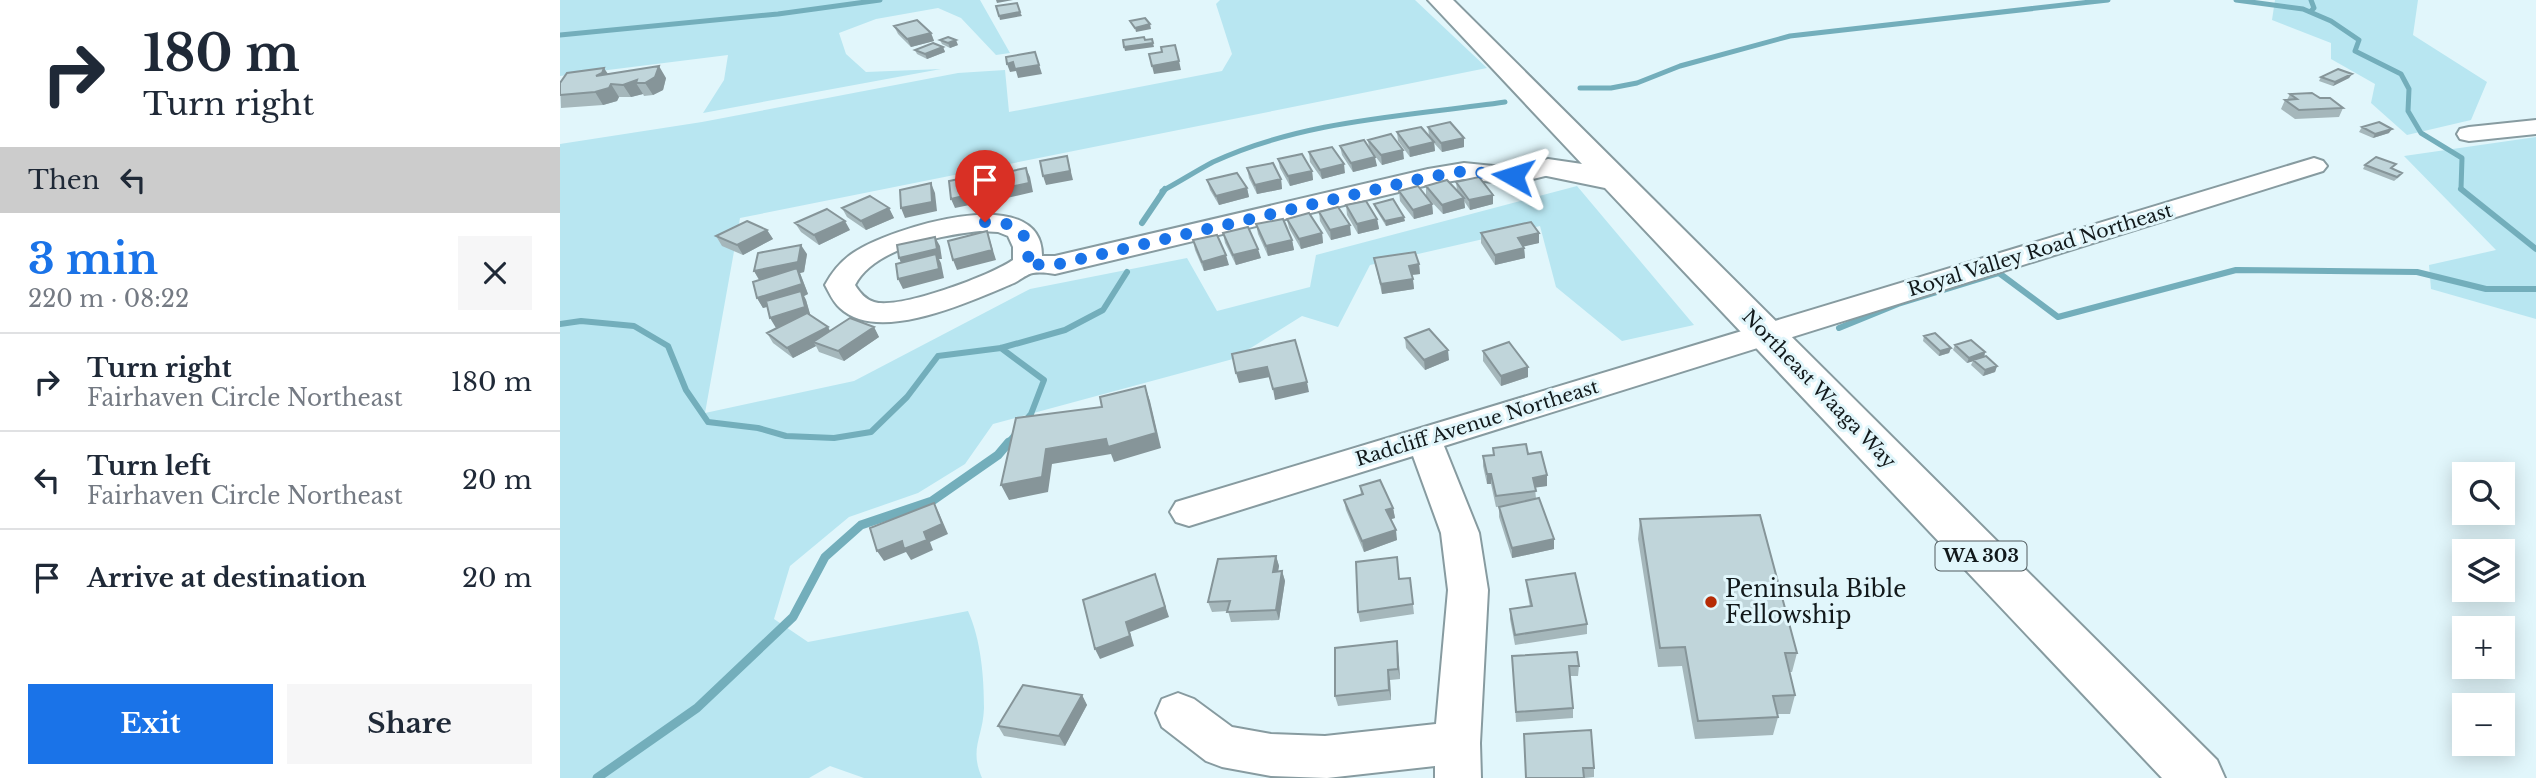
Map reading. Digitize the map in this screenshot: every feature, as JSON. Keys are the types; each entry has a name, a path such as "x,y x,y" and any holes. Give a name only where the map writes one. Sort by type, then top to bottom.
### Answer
{"highway":[{"name":"Northeast Waaga Way","path":"1440,0 2199,778"},
{"path":"1548,168 1563,149 1566,139 1563,126"},
{"path":"1548,168 1584,173 1618,182"}],"street":[{"path":"2469,134 2536,127"},
{"name":"Royal Valley Road Northeast","path":"1764,333 2314,166"},
{"path":"1025,264 1029,253 1026,236 1021,230 1013,225 985,222 922,233 887,245 853,266 840,285 849,301 860,308 871,313 888,313 938,303 1010,275 1025,264 1055,265 1428,177 1464,171 1513,176 1548,168"},
{"name":"Radcliff Avenue Northeast","path":"1189,512 1764,333"},
{"path":"1178,713 1222,746 1272,755 1458,760 1468,590 1460,533 1424,439"}],"shaded area":[{"path":"560,0 980,0 1010,53 996,55 961,18 938,8 876,19 839,33 846,54 866,72 941,69 703,113 724,80 728,55 560,76"},
{"path":"1220,0 1415,0 1487,68 740,218 705,413 854,381 1030,289 1187,258 1217,311 1310,287 1316,255 1577,186 1694,325 1622,341 1556,287 1540,226 1370,265 1338,327 1302,316 1233,359 993,424 965,464 918,493 849,517 790,566 774,619 808,642 968,611 979,646 982,671 984,708 977,759 982,778 864,778 830,766 809,778 560,778 560,144 702,122 958,73 1005,70 1009,112 1222,71 1232,54 1216,4"},
{"path":"2275,0 2418,0 2413,35 2487,82 2471,120 2407,135 2371,103 2375,84 2331,59 2331,43 2272,20"},
{"path":"2536,137 2536,319 2431,289 2429,265 2496,250 2404,156"}],"building":[{"path":"1017,3 1020,12 999,16 996,6"},
{"path":"1145,18 1150,24 1135,28 1130,21"},
{"path":"917,20 931,33 907,39 894,26"},
{"path":"948,37 956,40 948,43 940,40"},
{"path":"1144,37 1145,40 1152,39 1153,43 1124,47 1123,40"},
{"path":"933,43 943,47 925,54 915,50"},
{"path":"1175,45 1179,61 1152,66 1149,54 1162,52 1161,47"},
{"path":"1035,52 1039,65 1015,69 1013,62 1007,64 1006,57"},
{"path":"659,66 655,77 645,83 636,83 637,80 623,85 611,84 609,88 595,92 560,95 560,83 567,73 604,68 602,73 596,76"},
{"path":"2338,69 2352,74 2335,82 2321,77"},
{"path":"2312,93 2320,98 2330,98 2343,108 2299,110 2285,100 2297,99 2290,94"},
{"path":"1450,122 1464,138 1441,143 1428,127"},
{"path":"2379,122 2392,129 2375,134 2362,127"},
{"path":"1421,127 1434,142 1409,148 1397,132"},
{"path":"1391,134 1403,150 1381,155 1368,140"},
{"path":"1364,140 1375,157 1351,163 1340,146"},
{"path":"1332,147 1344,164 1320,170 1309,152"},
{"path":"1302,154 1312,171 1288,176 1278,159"},
{"path":"1067,156 1070,171 1043,176 1040,161"},
{"path":"2376,157 2396,164 2391,168 2402,173 2397,177 2365,165"},
{"path":"1273,163 1281,179 1255,185 1247,168"},
{"path":"1026,168 1029,183 995,190 992,175"},
{"path":"1237,173 1247,188 1216,196 1207,180"},
{"path":"978,175 980,192 951,199 949,181"},
{"path":"1479,177 1493,195 1469,200 1456,182"},
{"path":"1447,180 1464,198 1442,205 1426,186"},
{"path":"931,183 932,202 901,208 900,190"},
{"path":"1418,186 1432,204 1413,210 1399,191"},
{"path":"870,196 889,208 861,221 842,208"},
{"path":"1393,199 1404,217 1385,221 1374,204"},
{"path":"1366,201 1377,219 1357,224 1346,205"},
{"path":"1338,207 1350,225 1330,230 1319,212"},
{"path":"827,209 845,221 814,235 795,223"},
{"path":"1309,213 1322,233 1299,239 1287,219"},
{"path":"1283,219 1292,240 1266,246 1256,224"},
{"path":"747,221 767,230 737,245 716,236"},
{"path":"1531,222 1539,233 1518,238 1524,248 1495,255 1481,233"},
{"path":"1248,227 1258,249 1233,255 1223,233"},
{"path":"987,231 992,250 953,260 948,241"},
{"path":"1217,235 1226,255 1202,262 1193,240"},
{"path":"935,237 937,249 899,258 897,245"},
{"path":"801,245 798,262 754,271 758,253"},
{"path":"1415,252 1419,264 1409,266 1413,279 1381,284 1374,258"},
{"path":"936,254 939,269 898,279 896,264"},
{"path":"797,268 802,284 757,298 753,282"},
{"path":"801,291 805,307 770,318 766,301"},
{"path":"807,313 828,327 787,348 767,333"},
{"path":"850,318 874,327 838,351 813,342"},
{"path":"1429,329 1448,350 1424,360 1405,338"},
{"path":"1935,333 1951,348 1940,351 1924,336"},
{"path":"1295,340 1307,382 1273,389 1267,367 1236,373 1232,354"},
{"path":"1971,340 1985,352 1969,358 1955,345"},
{"path":"1509,342 1528,367 1501,376 1483,351"},
{"path":"1986,356 1997,366 1985,370 1973,360"},
{"path":"1145,386 1156,433 1108,447 1106,439 1046,449 1042,477 1001,485 1016,418 1102,407 1100,397"},
{"path":"1526,444 1528,454 1541,452 1547,475 1533,478 1536,491 1496,496 1483,456 1494,455 1493,448"},
{"path":"1380,480 1393,508 1386,510 1396,530 1362,541 1344,500 1363,494 1360,486"},
{"path":"1539,498 1554,539 1512,548 1499,507"},
{"path":"934,503 942,524 924,532 927,540 904,549 902,541 877,551 870,528"},
{"name":"Peninsula Bible Fellowship","path":"1760,515 1797,653 1785,653 1795,695 1773,696 1778,717 1698,721 1685,647 1660,648 1640,519"},
{"path":"1276,556 1273,572 1282,571 1276,610 1227,612 1230,601 1208,602 1218,559"},
{"path":"1397,557 1399,579 1410,578 1413,604 1358,612 1356,562"},
{"path":"1575,573 1587,624 1515,635 1510,609 1532,606 1526,580"},
{"path":"1155,574 1165,607 1126,622 1130,636 1095,649 1083,600"},
{"path":"1397,641 1398,669 1388,670 1389,690 1335,696 1335,648"},
{"path":"1577,652 1579,666 1569,666 1573,708 1516,712 1512,656"},
{"path":"1023,685 1082,695 1059,736 998,726"},
{"path":"1591,730 1594,768 1583,768 1584,778 1526,778 1524,734"}],"waterway":[{"path":"560,35 778,14 880,0"},
{"path":"1580,88 1611,88 1637,83 1680,66 1790,36 2108,0"},
{"path":"2236,0 2303,9 2331,21 2359,40 2355,51 2401,74 2409,89 2408,111 2421,133 2462,158 2461,189"},
{"path":"2311,0 2314,8 2311,11"},
{"path":"1165,189 1213,162 1283,137 1319,128 1394,116 1505,102"},
{"path":"1142,223 1165,189"},
{"path":"2461,189 2536,249"},
{"path":"1839,328 1898,304 1999,273 2058,317 2236,270 2417,272 2486,289 2536,289"},
{"path":"1001,348 1065,330 1103,310 1127,272"},
{"path":"560,324 581,321 634,326 668,346 686,390 708,422 758,428 786,436 834,438 871,432 907,397 938,356 1001,348"},
{"path":"1001,348 1044,380 1031,414 1024,422"},
{"path":"1007,444 1017,432"},
{"path":"597,778 697,708 793,617 825,557 861,525 932,501 998,455 1009,442"}],"place":[{"name":"Peninsula Bible Fellowship","path":"1711,602"}],"route":[{"path":"985,222 1013,225 1021,230 1026,236 1029,253 1025,264 1055,265 1428,177 1464,171 1513,176"}]}
